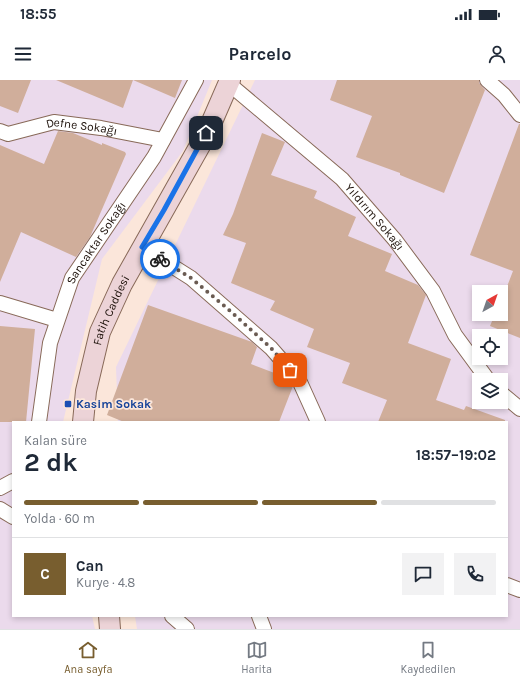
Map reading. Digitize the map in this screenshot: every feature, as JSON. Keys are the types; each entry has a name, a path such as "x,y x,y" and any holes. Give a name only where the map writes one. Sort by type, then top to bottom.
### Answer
{"street":[{"name":"Sancaktar Sokağı","path":"39,421 50,343 72,278 154,157 196,80"},
{"path":"487,80 504,95 520,115"},
{"name":"Fatih Caddesi","path":"82,421 86,391 100,332 122,284 206,133 229,82"},
{"name":"Yıldırım Sokağı","path":"229,82 342,179 396,240 433,291 455,335 483,373"},
{"name":"Defne Sokağı","path":"0,132 8,134 54,122 101,128 163,140"},
{"path":"142,247 191,278 271,348 299,380 318,421"},
{"path":"0,303 58,320"},
{"path":"508,399 520,409"},
{"path":"0,488 12,482"},
{"path":"0,510 12,516"},
{"path":"508,585 520,590"},
{"path":"109,617 110,629"},
{"path":"173,617 187,629"},
{"path":"259,617 264,629"}],"shaded area":[{"path":"0,80 212,80 183,151 102,259 63,421 12,421 12,617 92,617 95,629 0,629"},
{"path":"255,80 520,80 520,629 137,629 135,617 508,617 508,421 118,421 116,367"}],"building":[{"path":"0,80 31,80 18,113 0,106"},
{"path":"56,80 133,80 123,108"},
{"path":"133,80 182,80 175,98"},
{"path":"337,80 479,80 479,83 485,90 444,193 400,175 400,173 356,157 372,116 330,100"},
{"path":"520,124 520,338 508,333 508,329 498,329 490,326 492,321 508,321 508,285 513,271 470,255"},
{"path":"58,131 73,133 102,145 102,143 125,152 126,154 90,237 76,257 21,232 0,282 0,145 44,164"},
{"path":"262,133 285,142 271,175 317,191 314,198 356,217 348,236 392,254 385,271 418,285 426,295 408,343 451,359 436,400 464,410 466,406 505,421 378,421 387,400 342,383 350,363 307,347 314,329 270,310 275,301 231,283 246,243 223,235 233,214"},
{"path":"148,305 252,342 257,347 251,364 285,377 293,386 279,421 122,421 107,415"},
{"path":"0,326 35,329 26,421 0,422"}],"way so far":[{"path":"160,259 191,278 228,309 271,348 290,370"}],"place":[{"name":"Kasim Sokak","path":"68,404"}],"route":[{"path":"160,259 142,247 206,133"}]}
